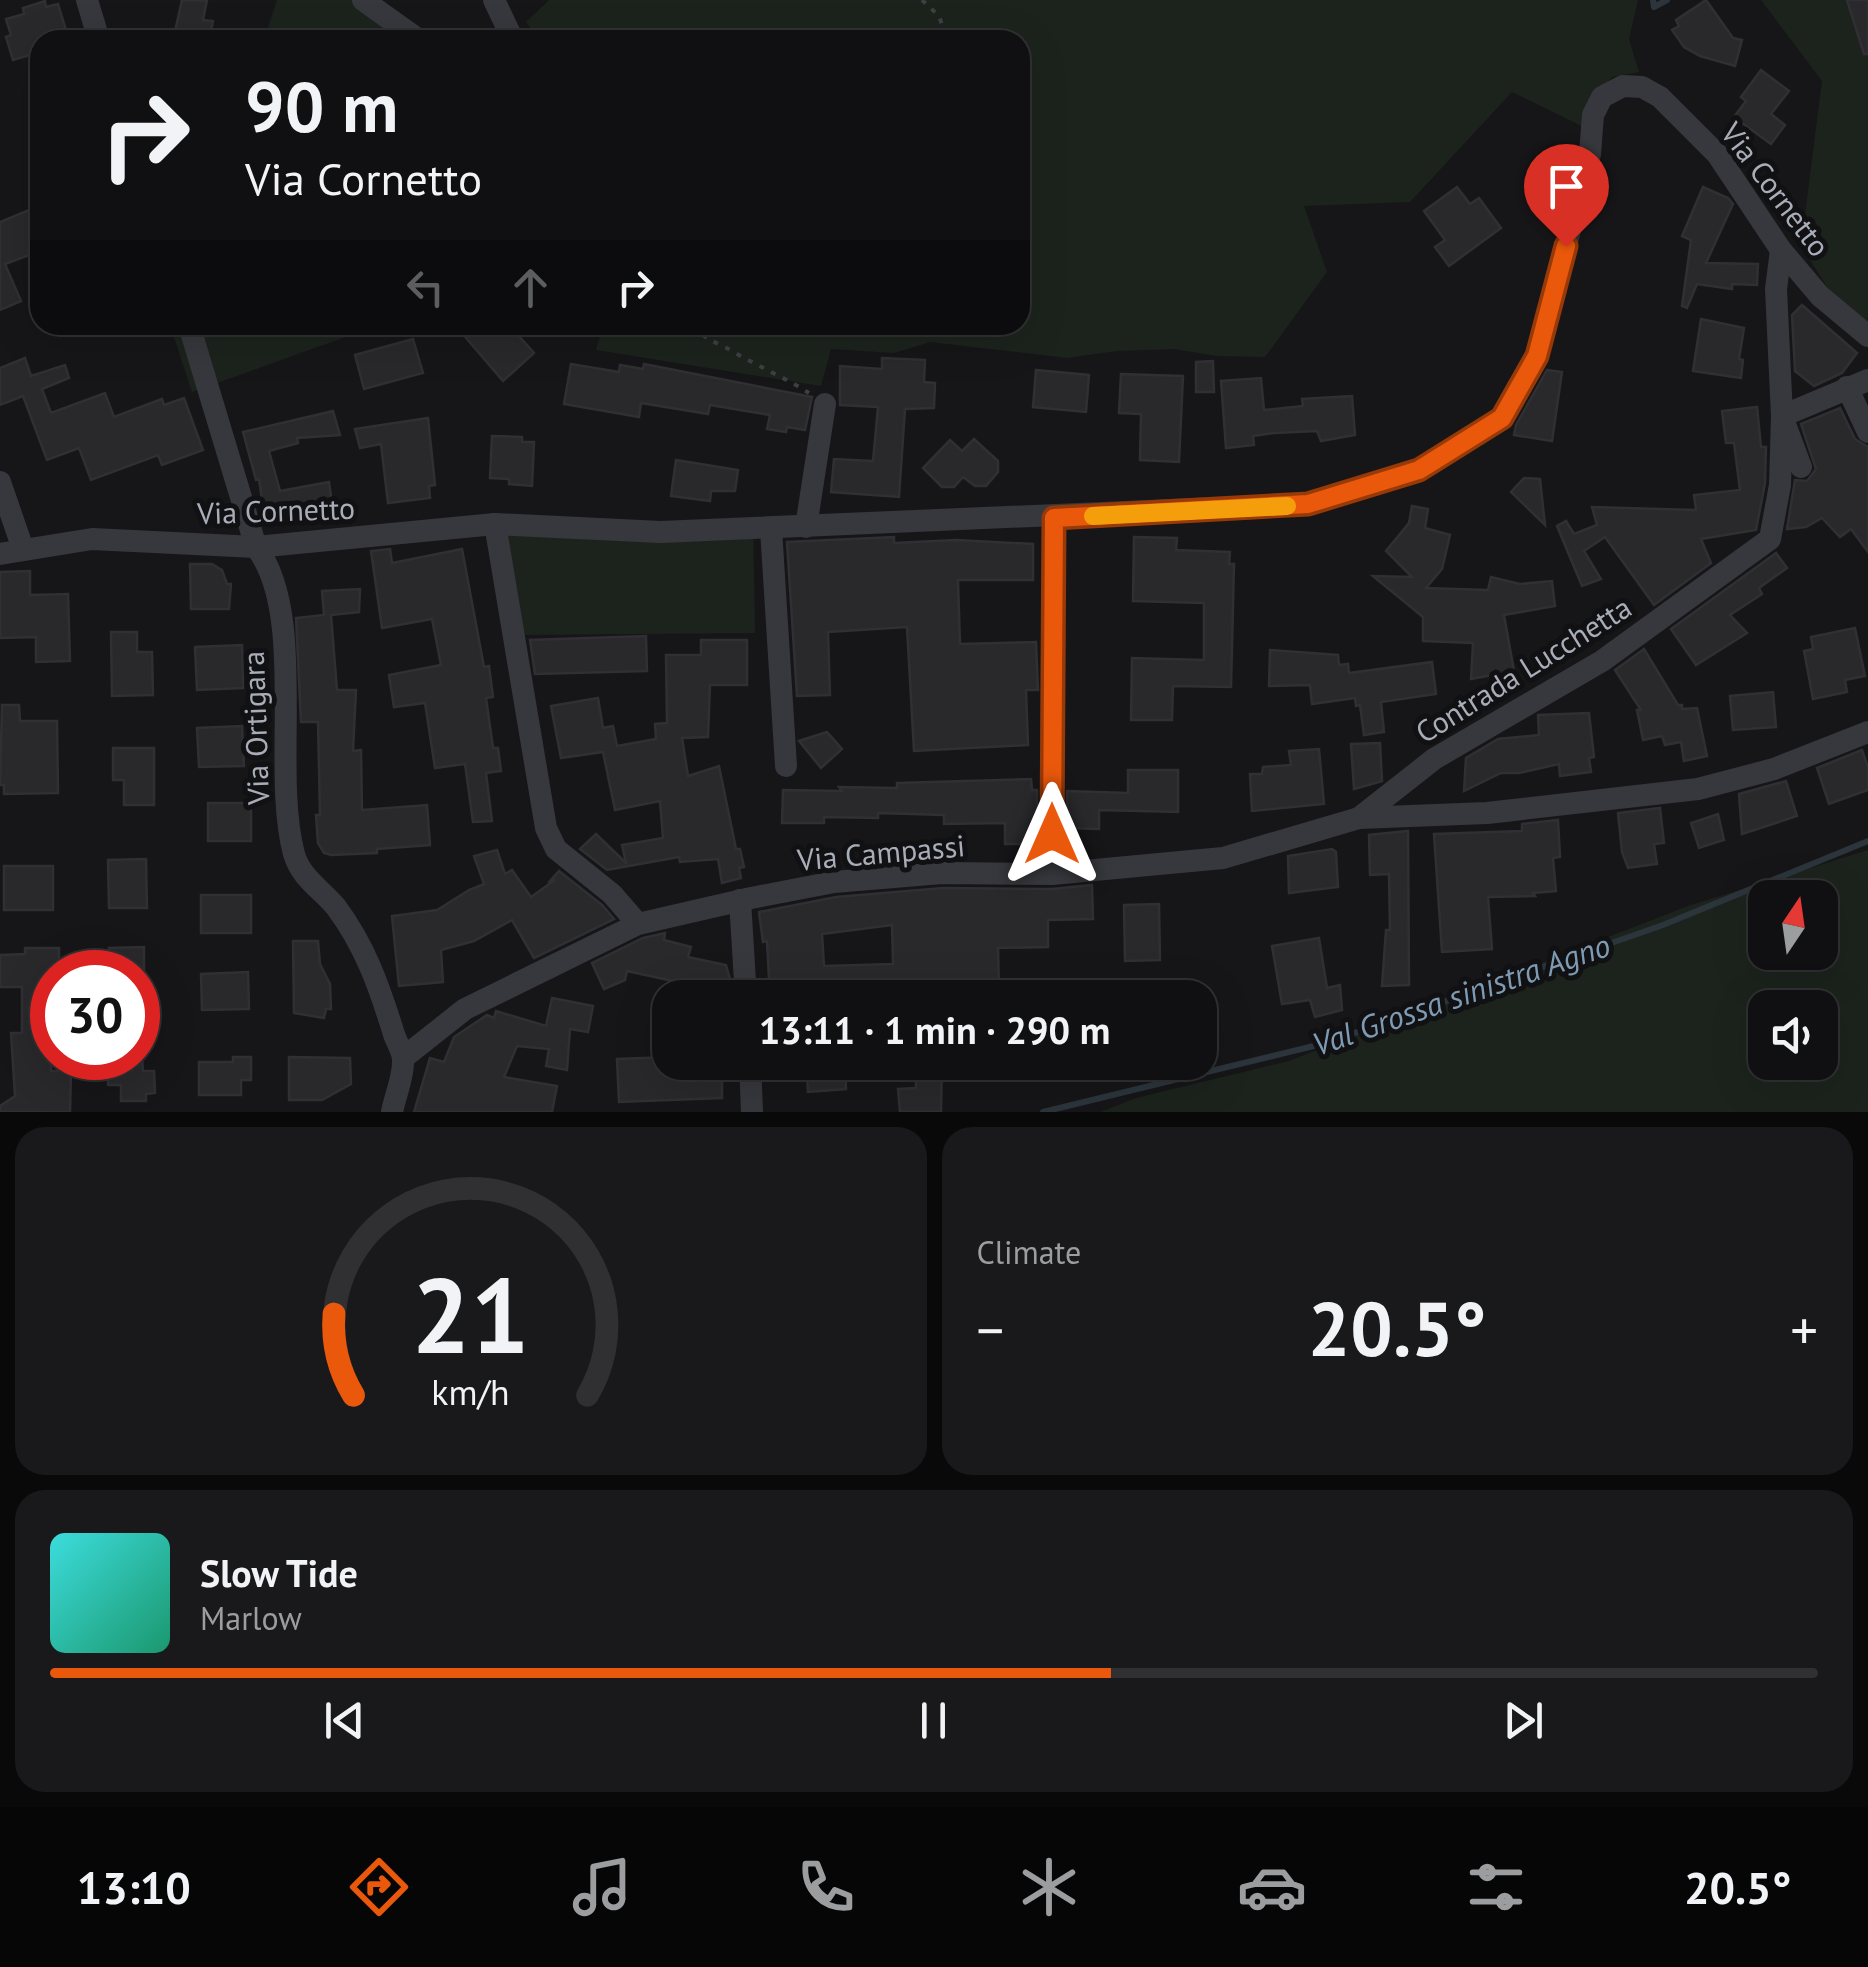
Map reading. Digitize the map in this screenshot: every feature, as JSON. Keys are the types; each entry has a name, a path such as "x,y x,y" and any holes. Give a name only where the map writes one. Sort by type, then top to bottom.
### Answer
{"street":[{"path":"87,0 97,30"},
{"path":"363,0 404,30"},
{"path":"494,0 508,30"},
{"name":"Via Cornetto","path":"12,551 92,540 256,547 495,524 661,532 1054,518 1308,504 1419,470 1502,418 1537,356 1590,154 1593,116 1602,97 1623,86 1642,86 1660,97 1717,154 1781,250 1820,296 1868,336"},
{"path":"1781,250 1776,289 1782,416 1801,467"},
{"name":"Via Ortigara","path":"192,335 256,547 269,564 280,600 288,808 295,858 309,881 340,912 368,959 404,1058"},
{"path":"1782,416 1858,384 1868,432"},
{"path":"806,526 825,404"},
{"name":"Contrada Lucchetta","path":"1359,818 1434,759 1602,661 1770,539 1772,516 1780,498 1782,416"},
{"path":"0,482 12,551"},
{"path":"1052,874 1054,518"},
{"path":"495,524 546,828 556,849 612,894 638,924"},
{"path":"771,529 786,766"},
{"name":"Via Campassi","path":"404,1058 464,1009 638,924 740,900 834,882 942,873 1052,874 1223,858 1359,818 1487,813 1698,789 1774,769 1868,732"},
{"path":"740,900 745,980"},
{"path":"392,1112 404,1058"},
{"path":"751,1080 752,1112"}],"path":[{"path":"922,0 939,16 944,30"},
{"path":"702,335 706,341 784,377 825,404"}],"shaded area":[{"path":"277,0 372,0 406,30 267,30"},
{"path":"549,0 1638,0 1629,39 1639,72 1612,77 1594,100 1588,129 1512,92 1410,202 1304,206 1327,272 1265,357 1217,356 1174,349 1067,358 930,342 894,353 831,349 821,386 596,350 600,335 1030,335 1030,30 532,30 526,22"},
{"path":"1761,0 1868,0 1868,326 1831,293 1801,246 1822,81"},
{"path":"173,335 351,335 192,392"},
{"path":"753,524 755,633 511,635 489,526"},
{"path":"1868,850 1868,1112 1101,1112 1136,1098 1289,1061 1688,906 1748,887 1748,970 1838,970 1838,880 1772,880"}],"building":[{"path":"182,0 207,0 203,20 213,21 211,30 175,30"},
{"path":"1706,0 1733,38 1742,40 1735,66 1684,47 1672,30 1679,26 1676,20"},
{"path":"1847,0 1868,0 1868,54 1864,54"},
{"path":"45,1 46,7 58,4 66,30 30,30 30,55 13,60 6,37 11,35 6,19 24,14 23,8"},
{"path":"1761,70 1789,91 1771,114 1785,125 1771,144 1734,117 1746,101 1741,97"},
{"path":"1457,187 1470,204 1479,198 1501,228 1449,266 1435,247 1445,240 1424,211"},
{"path":"1703,187 1733,204 1706,263 1758,264 1757,285 1732,284 1732,289 1697,284 1687,308 1682,306 1691,240 1682,236"},
{"path":"30,210 30,255 5,264 21,301 0,310 0,222"},
{"path":"1802,305 1857,353 1842,373 1814,386 1795,371 1792,315"},
{"path":"1701,319 1744,328 1739,359 1743,360 1741,378 1693,371"},
{"path":"464,335 518,335 534,353 503,381"},
{"path":"413,339 423,373 364,389 355,355"},
{"path":"25,358 31,376 65,365 69,378 42,389 51,413 105,393 114,417 162,399 164,405 184,398 203,450 162,465 158,455 91,480 79,448 47,460 23,396 0,405 0,368"},
{"path":"882,358 925,360 924,382 935,383 934,408 905,409 899,497 831,492 834,459 873,461 878,407 840,405 840,366 882,369"},
{"path":"1213,361 1214,392 1196,392 1196,362"},
{"path":"571,364 619,372 620,365 643,369 644,364 812,397 805,430 767,429 770,415 710,405 708,414 641,403 639,417 564,404"},
{"path":"1036,370 1089,375 1086,412 1033,407"},
{"path":"1547,370 1562,372 1552,441 1514,435 1516,425"},
{"path":"1121,374 1183,376 1179,462 1140,460 1141,414 1119,413"},
{"path":"1261,378 1264,410 1303,406 1302,399 1352,396 1355,435 1321,441 1317,431 1274,433 1253,436 1254,445 1226,448 1221,381"},
{"path":"1757,407 1761,447 1766,447 1765,483 1756,530 1701,539 1711,563 1654,605 1605,537 1584,551 1601,579 1582,586 1557,526 1566,521 1574,534 1597,525 1592,507 1696,510 1694,495 1740,490 1734,443 1726,443 1722,411"},
{"path":"1840,408 1855,439 1868,447 1868,552 1851,529 1840,537 1822,518 1806,527 1787,529 1795,480 1807,481 1816,469 1801,424"},
{"path":"333,411 340,435 297,438 298,443 269,451 280,491 329,482 333,510 278,522 264,514 259,479 256,480 243,432"},
{"path":"428,418 435,485 429,486 430,498 388,503 381,444 360,448 355,429"},
{"path":"492,436 522,437 522,442 534,442 532,486 490,478"},
{"path":"974,439 998,461 998,472 986,486 975,486 963,477 954,487 942,487 923,468 950,440 962,451"},
{"path":"676,460 738,470 735,491 711,491 710,501 671,496"},
{"path":"1524,478 1540,479 1545,525 1511,492"},
{"path":"1412,506 1428,509 1425,528 1450,535 1442,569 1426,588 1488,590 1491,577 1520,584 1552,581 1555,606 1504,615 1514,671 1471,679 1473,643 1423,641 1423,617 1373,576 1412,577 1386,551 1409,523"},
{"path":"894,537 894,543 956,540 1033,544 1033,580 958,580 960,644 1036,642 1038,690 1026,690 1028,745 914,751 907,627 828,632 830,695 797,696 787,542"},
{"path":"1134,537 1177,538 1176,550 1230,552 1229,564 1234,564 1231,687 1173,686 1172,720 1131,720 1132,658 1204,660 1204,603 1133,601"},
{"path":"390,549 392,563 462,549 493,697 486,698 493,748 498,748 501,771 486,773 492,821 473,822 465,764 435,768 425,703 394,707 389,675 441,665 432,619 382,628 371,551"},
{"path":"1776,553 1787,568 1759,588 1762,594 1730,615 1747,633 1696,665 1671,629"},
{"path":"190,564 212,564 222,570 227,584 231,584 229,609 191,609"},
{"path":"30,571 30,595 68,594 70,661 36,662 36,637 0,638 0,572"},
{"path":"360,589 359,612 331,615 337,690 356,690 353,751 361,750 362,810 427,805 430,845 331,855 324,853 318,843 318,722 301,722 296,618 324,615 322,591"},
{"path":"1855,628 1865,676 1845,680 1847,692 1813,699 1804,651 1813,649 1811,637"},
{"path":"111,632 137,632 137,652 152,652 153,695 112,696"},
{"path":"646,636 647,671 535,674 530,640"},
{"path":"701,640 747,640 747,685 710,685 708,737 682,738 688,776 719,766 736,849 740,849 744,867 739,868 741,878 722,883 718,859 680,862 679,857 607,870 580,849 596,834 626,863 622,845 663,838 660,801 615,810 603,752 561,758 551,706 598,698 603,728 613,726 617,746 656,739 655,724 667,723 666,655 701,655"},
{"path":"242,645 243,688 197,690 195,647"},
{"path":"1644,649 1678,705 1682,709 1697,708 1707,756 1684,761 1681,742 1665,745 1662,736 1643,740 1637,710 1641,710 1615,670"},
{"path":"1270,650 1338,655 1339,665 1348,664 1349,673 1432,662 1436,694 1381,702 1384,732 1364,735 1360,705 1356,706 1355,698 1312,704 1310,685 1269,686"},
{"path":"1773,692 1776,727 1733,730 1730,696"},
{"path":"2,705 19,705 20,721 57,721 58,793 4,794 4,785 0,785"},
{"path":"1589,713 1594,757 1589,758 1591,772 1560,776 1559,764 1501,773 1464,791 1466,758 1498,739 1539,735 1538,715"},
{"path":"242,726 244,766 199,767 197,728"},
{"path":"827,732 842,749 821,768 799,741"},
{"path":"1380,743 1382,781 1354,789 1351,744"},
{"path":"113,748 154,748 154,805 124,805 124,780 113,780"},
{"path":"1319,749 1324,804 1252,811 1250,774 1262,774 1263,767 1291,765 1289,751"},
{"path":"1862,750 1868,767 1868,790 1829,804 1817,768"},
{"path":"1128,770 1178,770 1178,812 1099,810 1099,829 1067,828 1067,791 1128,793"},
{"path":"1031,779 1032,790 1037,790 1037,844 1005,844 1005,823 944,824 944,815 878,813 878,818 824,817 824,823 782,823 783,790 842,791 839,787 897,788 897,783"},
{"path":"1786,781 1797,816 1742,834 1739,794"},
{"path":"208,803 251,803 251,841 208,841"},
{"path":"1660,808 1664,843 1654,844 1657,864 1628,868 1622,852 1618,813"},
{"path":"1718,814 1724,840 1699,848 1691,823"},
{"path":"1558,820 1560,857 1553,858 1556,891 1533,893 1535,896 1488,897 1492,949 1442,952 1434,834 1522,831 1522,824"},
{"path":"1408,831 1409,985 1382,986 1386,930 1390,930 1389,874 1370,875 1369,835"},
{"path":"1332,849 1336,852 1338,887 1289,893 1288,856"},
{"path":"497,850 505,874 512,870 531,897 555,880 550,881 559,871 614,919 534,958 512,920 474,941 441,950 443,982 399,986 392,916 437,910 484,884 474,856"},
{"path":"146,859 147,908 109,908 108,860"},
{"path":"4,866 53,866 53,910 4,910"},
{"path":"1092,885 1093,919 1048,920 1048,947 998,948 999,980 769,980 767,941 763,942 759,912 836,897 943,888 1052,889","holes":["892,925 893,964 824,966 822,934"]},
{"path":"201,895 251,895 251,933 201,933"},
{"path":"1159,904 1160,960 1125,961 1124,905"},
{"path":"665,933 664,940 691,947 688,957 726,965 730,980 668,980 627,971 625,980 604,989 592,963 643,938"},
{"path":"1319,938 1327,988 1340,985 1342,1010 1315,1017 1310,1000 1282,1004 1272,946"},
{"path":"293,941 318,941 320,964 330,984 331,1009 326,1009 324,1018 294,1013"},
{"path":"144,947 144,950 109,950"},
{"path":"25,948 59,948 30,950 30,1080 71,1080 70,1112 0,1112 0,1106 15,1096 11,1033 22,1033 22,987 0,987 0,955 25,954"},
{"path":"248,972 249,1009 202,1010 201,974"},
{"path":"552,998 593,1006 588,1032 570,1029 567,1070 546,1066 549,1049 517,1046 504,1077 557,1086 552,1112 414,1112 430,1058 444,1062 454,1037 487,1015 494,1018 496,1011 546,1026"},
{"path":"233,1057 251,1057 251,1080 241,1080 241,1095 199,1095 199,1062 233,1062"},
{"path":"289,1057 350,1058 351,1084 322,1100 289,1100"},
{"path":"652,1058 652,1080 722,1080 722,1098 619,1102 617,1059"},
{"path":"108,1080 154,1080 155,1093 146,1094 146,1101 121,1101 121,1085 108,1085"},
{"path":"807,1080 846,1080 846,1089 808,1092"},
{"path":"916,1080 942,1080 941,1112 900,1112 898,1089 916,1088"}],"waterway":[{"path":"1653,0 1654,7 1667,0"},
{"name":"Val Grossa sinistra Agno","path":"1043,1112 1326,1043 1663,925 1868,841"}],"slow traffic":[{"path":"1093,516 1287,506"}],"route":[{"path":"1052,834 1054,518 1308,504 1419,470 1502,418 1537,356 1566,246"}]}
